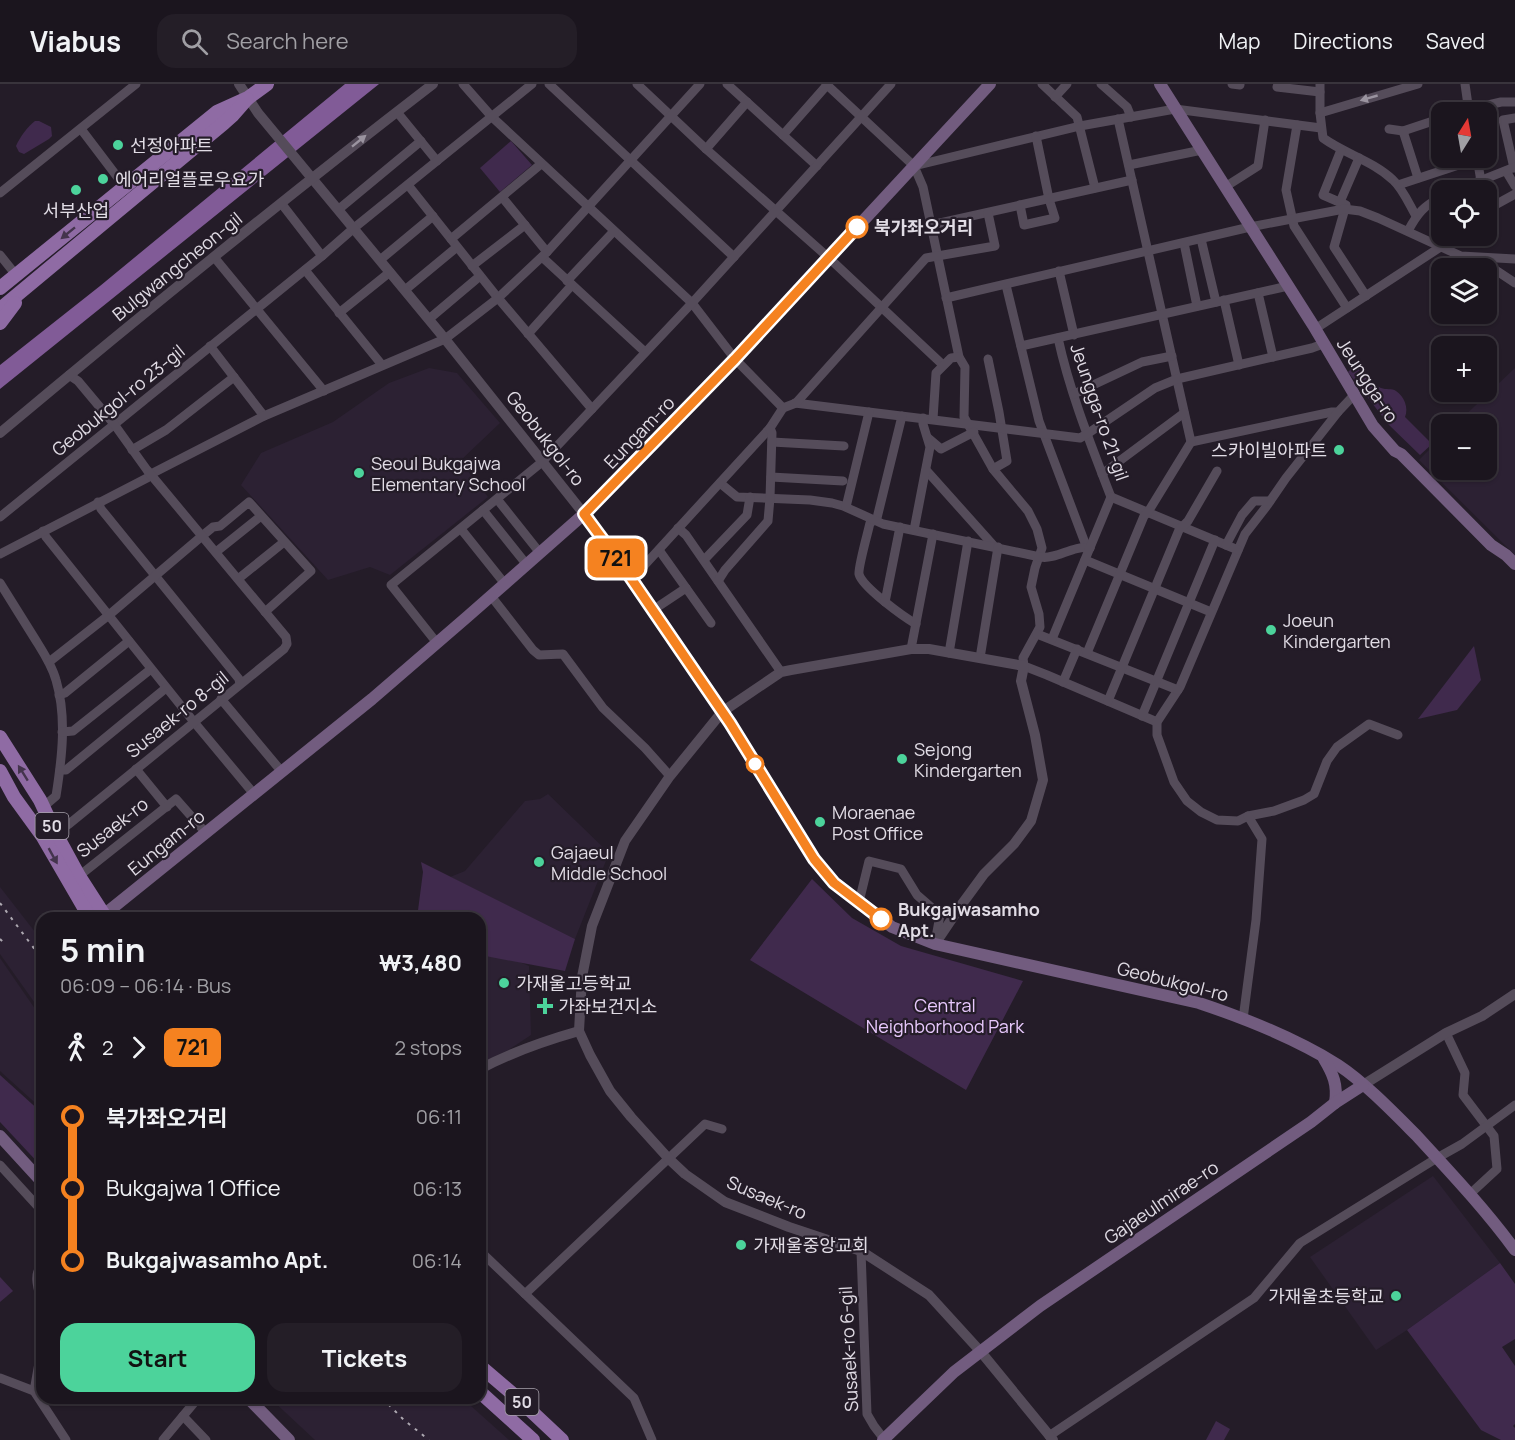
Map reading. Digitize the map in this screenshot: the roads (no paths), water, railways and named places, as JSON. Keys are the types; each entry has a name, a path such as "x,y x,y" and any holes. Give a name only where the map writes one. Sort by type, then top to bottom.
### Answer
{"main road":[{"path":"0,288 217,112 248,98 267,84"},
{"name":"Eungam-ro","path":"110,912 372,699 584,514 735,359 990,84"},
{"name":"Jeungga-ro","path":"1165,86 1175,109 1315,329 1373,426 1395,451 1401,454 1491,545 1515,564"},
{"path":"0,309 233,116 248,98"},
{"path":"0,278 16,275"},
{"path":"0,323 26,287"},
{"name":"Geobukgol-ro","path":"584,514 653,610 722,712 814,859 834,883 892,927 934,944 1199,1003 1243,1019 1321,1055 1340,1066 1392,1111 1470,1194 1515,1249"},
{"name":"Susaek-ro","path":"0,736 43,807 79,876 101,912"},
{"name":"Susaek-ro","path":"0,771 14,797 43,837 87,912"},
{"path":"1321,1055 1334,1076 1335,1103"},
{"name":"Gajaeulmirae-ro","path":"884,1439 954,1372 1040,1306 1363,1085"},
{"path":"0,1136 36,1176"},
{"name":"50","path":"486,1371 562,1440"},
{"name":"50","path":"486,1397 533,1440"},
{"path":"254,1404 290,1440"}],"street":[{"path":"0,193 136,84"},
{"path":"239,84 248,98"},
{"name":"Bulgwangcheon-gil","path":"0,433 214,257 433,84"},
{"path":"463,84 492,117 541,164 692,303 735,359 783,408"},
{"name":"Geobukgol-ro 23-gil","path":"0,517 532,84"},
{"path":"549,84 734,257"},
{"path":"637,84 943,365"},
{"path":"0,554 264,416 445,339 498,298 545,255 700,84"},
{"path":"727,84 817,166"},
{"path":"783,135 827,84 914,166 923,187 959,357 965,367 964,417 993,469 1028,512 1037,529 1042,548 1031,587 1039,614 1040,627 1023,657 1021,681 1035,735 1043,780 1031,821 1014,844 984,874 934,944"},
{"path":"437,643 391,585 542,462 692,303 891,84"},
{"path":"1042,84 1077,117 1095,188"},
{"path":"1055,97 1067,84"},
{"path":"1101,84 1127,107 1131,117"},
{"path":"1232,84 1240,84"},
{"path":"1278,84 1277,87 1320,88 1323,138 1392,178 1416,216"},
{"path":"1320,113 1418,84"},
{"path":"1465,84 1468,102"},
{"name":"Geobukgol-ro","path":"248,98 445,339 584,514"},
{"path":"706,148 747,102"},
{"path":"1497,103 1515,102"},
{"path":"914,166 1080,126 1175,109 1321,128"},
{"path":"397,112 437,161"},
{"path":"1515,118 1503,120 1515,186"},
{"path":"1087,653 1144,516 1191,442 1118,119"},
{"path":"1225,187 1258,166 1265,120"},
{"path":"1389,129 1403,130 1431,121"},
{"path":"1297,125 1286,190 1292,219 1294,226 1347,308"},
{"path":"81,129 125,187"},
{"path":"1403,130 1418,178"},
{"path":"1020,205 1024,225 1055,218 1036,136"},
{"path":"339,210 421,141"},
{"path":"1129,165 1202,150"},
{"path":"1341,150 1323,195 1342,206 1431,238"},
{"path":"1359,158 1342,206 1334,247 1366,296"},
{"path":"450,239 541,164"},
{"path":"1398,185 1448,168"},
{"path":"1483,180 1512,168"},
{"path":"931,225 1132,180"},
{"path":"408,185 498,298 592,409"},
{"path":"1497,204 1515,194"},
{"path":"502,197 525,225 545,255 570,283 645,352"},
{"path":"1408,231 1416,216 1431,202"},
{"path":"281,203 322,256"},
{"path":"946,298 1342,206"},
{"path":"641,569 770,428 783,408 795,403 926,258 995,246 988,213"},
{"path":"380,260 432,216"},
{"path":"472,266 525,225"},
{"path":"528,334 614,231"},
{"path":"1201,239 1239,365"},
{"path":"1184,243 1197,306"},
{"path":"1315,329 1366,296 1435,246"},
{"path":"1448,246 1461,256 1487,258"},
{"path":"405,290 457,247"},
{"path":"0,255 16,275"},
{"path":"214,257 324,391"},
{"path":"1497,258 1515,259"},
{"path":"305,270 382,365"},
{"path":"1059,271 1074,335"},
{"path":"1497,271 1515,283"},
{"path":"339,313 390,272"},
{"path":"429,320 480,276"},
{"path":"1006,285 1044,433 1084,543 1090,548"},
{"name":"Jeungga-ro 21-gil","path":"1021,346 1288,286"},
{"path":"1258,293 1273,357"},
{"name":"Jeungga-ro 21-gil","path":"1058,338 1063,362 1111,497"},
{"path":"795,403 928,419 971,428 1001,427 1080,438 1155,388 1177,379 1323,344"},
{"path":"210,346 264,416"},
{"path":"1074,394 1142,362 1172,356"},
{"path":"914,530 930,447 923,424 928,419 936,373 951,358 959,357"},
{"path":"988,359 1007,461 993,469"},
{"name":"Susaek-ro 8-gil","path":"55,832 69,824 284,649 287,644 286,637 151,474 114,424 78,381 69,375"},
{"path":"132,450 166,430 234,377"},
{"path":"1353,395 1286,478 1245,534 1178,690 1157,723 1157,735 1174,782 1187,801 1217,820 1238,820 1274,811 1314,794 1327,761 1337,747 1369,724 1398,735"},
{"path":"846,507 869,412"},
{"path":"1191,442 1338,412"},
{"path":"1102,474 1184,413"},
{"path":"902,416 877,518 870,523 859,574 863,582 885,602 916,624"},
{"path":"718,581 768,521 772,442 770,428"},
{"path":"927,436 941,449 971,428"},
{"path":"772,442 844,446"},
{"path":"926,470 996,547"},
{"path":"1108,701 1179,530 1188,521 1217,471"},
{"path":"771,477 843,482"},
{"path":"720,483 737,497 815,500 832,503 883,524 1040,557 1046,558 1082,547 1090,548"},
{"path":"704,561 747,515 750,497"},
{"path":"1052,639 1111,497 1238,550"},
{"path":"497,499 540,553"},
{"path":"1226,545 1242,515 1254,501 1270,501"},
{"path":"98,502 101,509 239,679 240,684"},
{"path":"49,662 109,615 213,527 220,526 249,502 311,571 265,612"},
{"path":"483,510 527,565"},
{"path":"216,552 261,516"},
{"path":"885,602 900,527"},
{"path":"678,528 686,535 781,672 911,649 929,649 1024,666 1157,723"},
{"path":"460,529 505,584"},
{"path":"43,531 166,688 254,794"},
{"path":"911,649 933,534"},
{"path":"1142,716 1215,540"},
{"path":"949,653 968,541"},
{"path":"238,579 284,542"},
{"path":"980,658 996,547"},
{"path":"659,550 711,623"},
{"path":"1085,560 1211,612"},
{"path":"0,583 49,662 59,694 62,712 60,770 56,796 43,807"},
{"path":"653,610 686,588"},
{"path":"491,596 539,655 563,654 603,708 645,748 670,776"},
{"path":"1037,634 1178,690"},
{"path":"59,694 65,693 129,640"},
{"path":"1063,682 1077,649"},
{"path":"62,732 73,731 151,669"},
{"name":"Susaek-ro","path":"781,672 722,712 670,776 625,841 592,926 582,977 579,1031 610,1091 631,1117 685,1174 725,1202 789,1227 861,1251 929,1294 981,1352"},
{"path":"60,770 66,770 166,688"},
{"path":"221,699 282,772"},
{"name":"Susaek-ro","path":"136,769 167,807"},
{"name":"Susaek-ro","path":"79,876 176,799 206,833"},
{"path":"1243,1019 1256,920 1262,839 1248,816"},
{"path":"859,902 869,861 901,868 917,895 940,915 934,944"},
{"path":"1363,1085 1446,1033 1482,1017 1515,994"},
{"path":"486,1066 504,1056 579,1031"},
{"path":"1446,1033 1465,1073 1463,1095 1494,1136 1497,1169 1470,1194"},
{"path":"981,1352 1051,1438 1254,1298 1300,1243 1462,1144 1515,1105"},
{"path":"525,1294 705,1124 722,1129"},
{"path":"14,1152 0,1164 36,1204"},
{"name":"Susaek-ro 6-gil","path":"861,1251 867,1414 884,1439"},
{"path":"486,1257 634,1398 652,1440"},
{"path":"0,1378 34,1391 36,1394"},
{"path":"34,1391 36,1380"},
{"path":"42,1404 66,1440"},
{"path":"163,1440 193,1404"},
{"path":"183,1416 206,1440"}],"railway":[{"path":"0,903 36,951"},
{"path":"0,939 3,942"},
{"path":"388,1404 429,1440"}],"place":[{"name":"선정아파트","path":"118,145"},
{"name":"에어리얼플로우요가","path":"103,179"},
{"name":"서부산업","path":"76,190"},
{"name":"북가좌오거리","path":"857,227"},
{"name":"스카이빌아파트","path":"1339,450"},
{"name":"Seoul Bukgajwa Elementary School","path":"359,473"},
{"name":"Joeun Kindergarten","path":"1271,630"},
{"name":"Sejong Kindergarten","path":"902,759"},
{"name":"Moraenae Post Office","path":"820,822"},
{"name":"Gajaeul Middle School","path":"539,862"},
{"name":"Bukgajwasamho Apt.","path":"881,919"},
{"name":"가재울고등학교","path":"504,983"},
{"name":"가좌보건지소","path":"545,1006"},
{"name":"가재울중앙교회","path":"741,1245"},
{"name":"가재울초등학교","path":"1396,1296"}],"park label":[{"name":"Central Neighborhood Park","path":"945,1015"}]}
